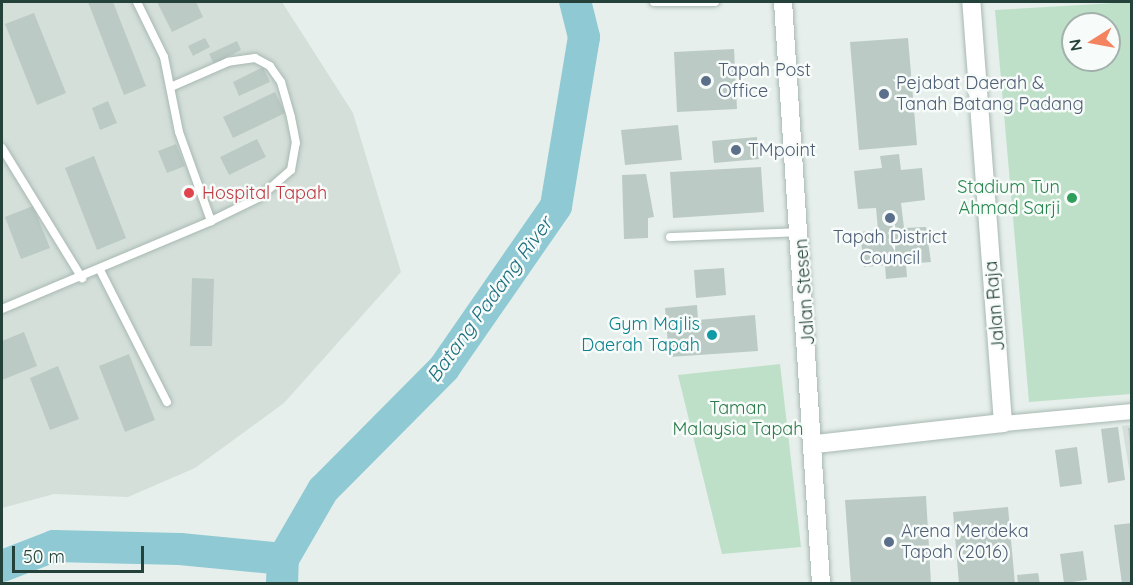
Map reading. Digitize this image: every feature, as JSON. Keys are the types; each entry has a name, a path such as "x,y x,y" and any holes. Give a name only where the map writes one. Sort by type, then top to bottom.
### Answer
{"street":[{"name":"Jalan Stesen","path":"783,2 816,444 821,584"},
{"name":"Jalan Raja","path":"971,2 1003,423"},
{"path":"816,444 1131,411"}],"lane":[{"path":"137,2 173,86 179,132 211,221"},
{"path":"654,2 715,2"},
{"path":"2,309 82,278 211,221 260,197 291,170 296,143 281,82 255,58 228,62 173,86"},
{"path":"2,148 82,278"},
{"path":"670,237 800,232"},
{"path":"100,270 167,402"}],"shaded area":[{"name":"Hospital Tapah","path":"2,2 282,2 353,113 401,272 284,403 195,468 128,497 54,494 2,508"},
{"path":"1131,425 1131,480 1122,426"}],"green space":[{"name":"Stadium Tun Ahmad Sarji","path":"1132,2 1131,394 1029,402 995,10"},
{"name":"Taman Malaysia Tapah","path":"780,364 801,547 722,554 678,375"}],"building":[{"path":"88,2 113,2 146,86 124,95"},
{"path":"157,2 196,2 203,17 172,32"},
{"path":"34,13 66,93 37,105 5,24"},
{"path":"205,38 210,47 193,56 188,46"},
{"name":"Pejabat Daerah & Tanah Batang Padang","path":"908,38 917,145 859,150 850,42"},
{"path":"237,41 241,50 214,64 209,54"},
{"name":"Tapah Post Office","path":"734,49 737,109 677,112 674,52"},
{"path":"263,67 270,82 239,96 233,82"},
{"path":"275,92 285,113 233,138 223,117"},
{"path":"108,101 117,123 100,130 92,108"},
{"path":"678,125 682,160 625,165 621,130"},
{"name":"TMpoint","path":"757,137 759,159 714,163 712,141"},
{"path":"257,139 266,157 229,175 220,157"},
{"path":"176,144 185,166 167,173 158,151"},
{"name":"Tapah District Council","path":"899,154 901,170 922,168 925,200 901,203 904,228 926,227 931,262 906,264 907,277 886,279 885,265 864,267 860,232 878,230 876,208 858,209 854,171 882,168 880,156"},
{"path":"94,156 126,238 97,250 65,168"},
{"path":"761,167 764,212 673,218 670,172"},
{"path":"646,174 654,217 648,218 648,238 624,239 622,175"},
{"path":"33,206 50,248 21,259 5,217"},
{"path":"724,268 726,295 696,298 694,270"},
{"path":"192,278 214,279 212,346 190,346"},
{"name":"Gym Majlis Daerah Tapah","path":"697,305 698,320 755,315 758,351 669,357 665,308"},
{"path":"24,332 37,366 2,380 2,341"},
{"path":"129,354 155,420 125,432 99,366"},
{"path":"58,366 79,419 50,430 30,378"},
{"path":"1118,427 1125,480 1108,483 1101,429"},
{"path":"1128,428 1132,428 1132,444 1130,445"},
{"path":"1077,447 1082,484 1060,487 1055,450"},
{"name":"Arena Merdeka Tapah (2016)","path":"926,496 931,584 851,584 845,500"},
{"path":"1008,507 1015,584 959,584 953,512"},
{"path":"1132,523 1132,584 1122,584 1114,525"},
{"path":"1083,551 1087,580 1064,583 1060,554"},
{"path":"1038,573 1040,584 1018,584 1017,575"}],"waterway":[{"name":"Batang Padang River","path":"282,584 283,559 323,490 444,368 556,206 584,37 575,2"},
{"path":"2,566 54,546 180,549 283,559"}],"place":[{"name":"Tapah Post Office","path":"706,81"},
{"name":"Pejabat Daerah & Tanah Batang Padang","path":"884,94"},
{"name":"TMpoint","path":"736,150"},
{"name":"Hospital Tapah","path":"189,193"},
{"name":"Stadium Tun Ahmad Sarji","path":"1072,198"},
{"name":"Tapah District Council","path":"890,218"},
{"name":"Gym Majlis Daerah Tapah","path":"712,335"},
{"name":"Arena Merdeka Tapah (2016)","path":"889,542"}]}
